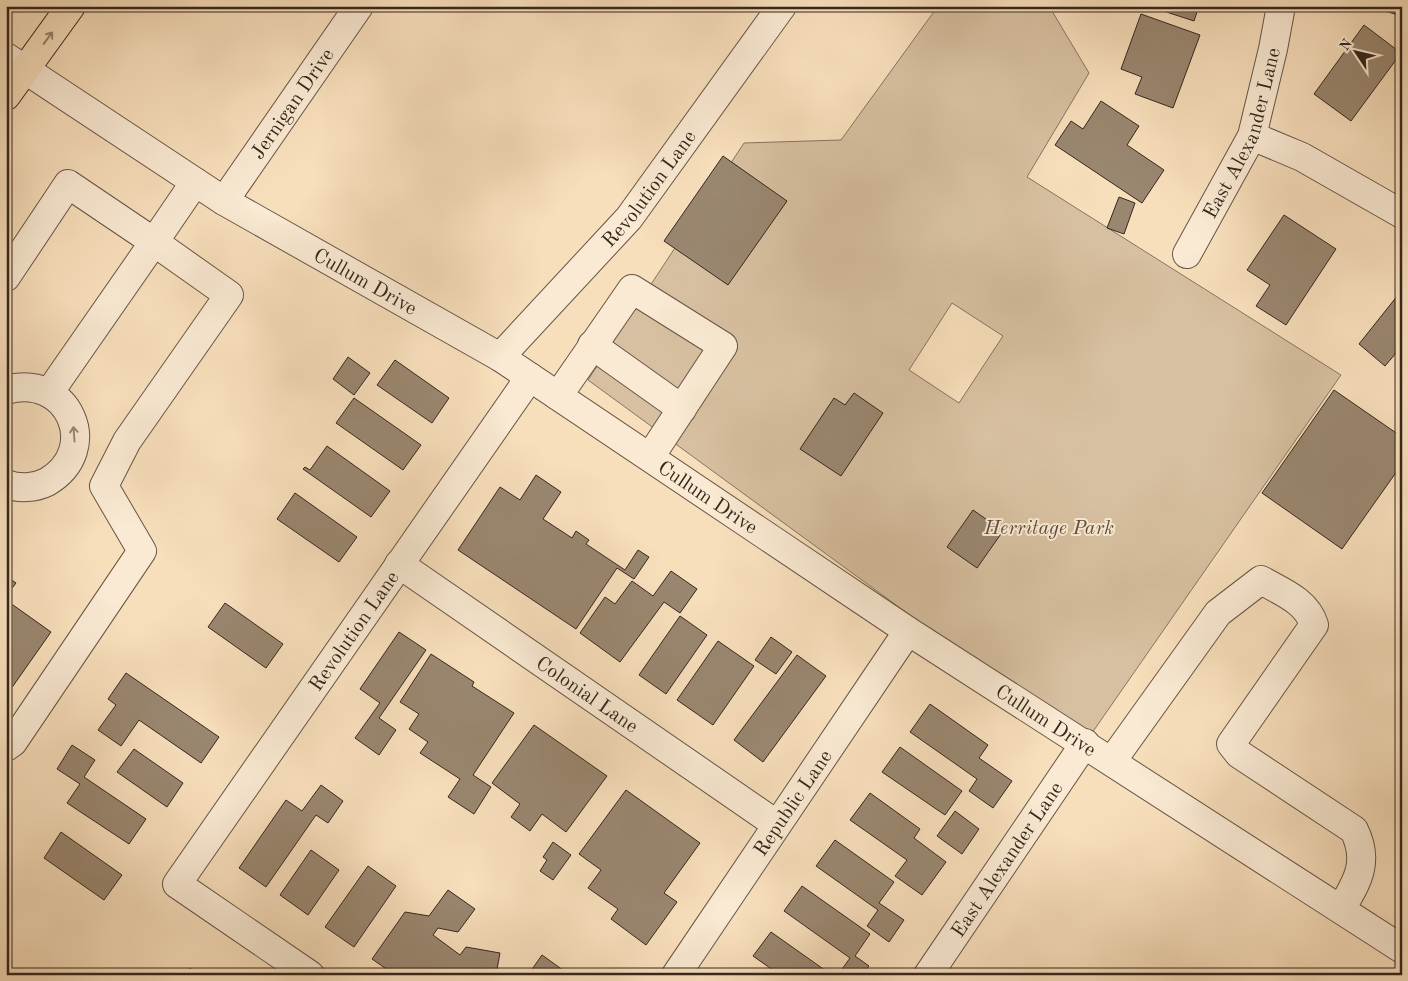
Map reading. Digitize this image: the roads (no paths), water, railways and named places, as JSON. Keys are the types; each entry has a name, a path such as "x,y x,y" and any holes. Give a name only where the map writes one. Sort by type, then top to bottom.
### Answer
{"main road":[{"path":"6,96 16,63 71,6"}],"street":[{"name":"Jernigan Drive","path":"224,201 359,6"},
{"name":"Revolution Lane","path":"500,357 629,218 782,6"},
{"name":"East Alexander Lane","path":"1187,254 1252,136 1273,50 1281,6"},
{"name":"Cullum Drive","path":"16,63 224,201 500,357 908,631 1085,743 1402,949"},
{"path":"1252,136 1302,157 1402,214"},
{"path":"49,393 195,182"},
{"path":"6,277 68,184 229,295 127,441 104,486"},
{"path":"558,396 632,289 723,346 650,457"},
{"path":"592,345 682,409"},
{"name":"Revolution Lane","path":"310,975 177,884 530,377"},
{"path":"6,390 19,387 34,387 49,393 62,402 71,416 75,431 74,447 69,462 57,476 42,484 25,488 6,484"},
{"path":"6,747 12,742 142,551 104,486 69,462"},
{"name":"Colonial Lane","path":"398,564 776,824"},
{"path":"1112,761 1218,613 1261,580 1295,600 1310,612 1314,625 1231,744 1239,754 1354,830 1360,844 1359,878 1341,909"},
{"name":"Republic Lane","path":"676,975 776,824 908,631"},
{"name":"East Alexander Lane","path":"928,975 1085,743"}],"park label":[{"name":"Herritage Park","path":"1049,527"}]}
